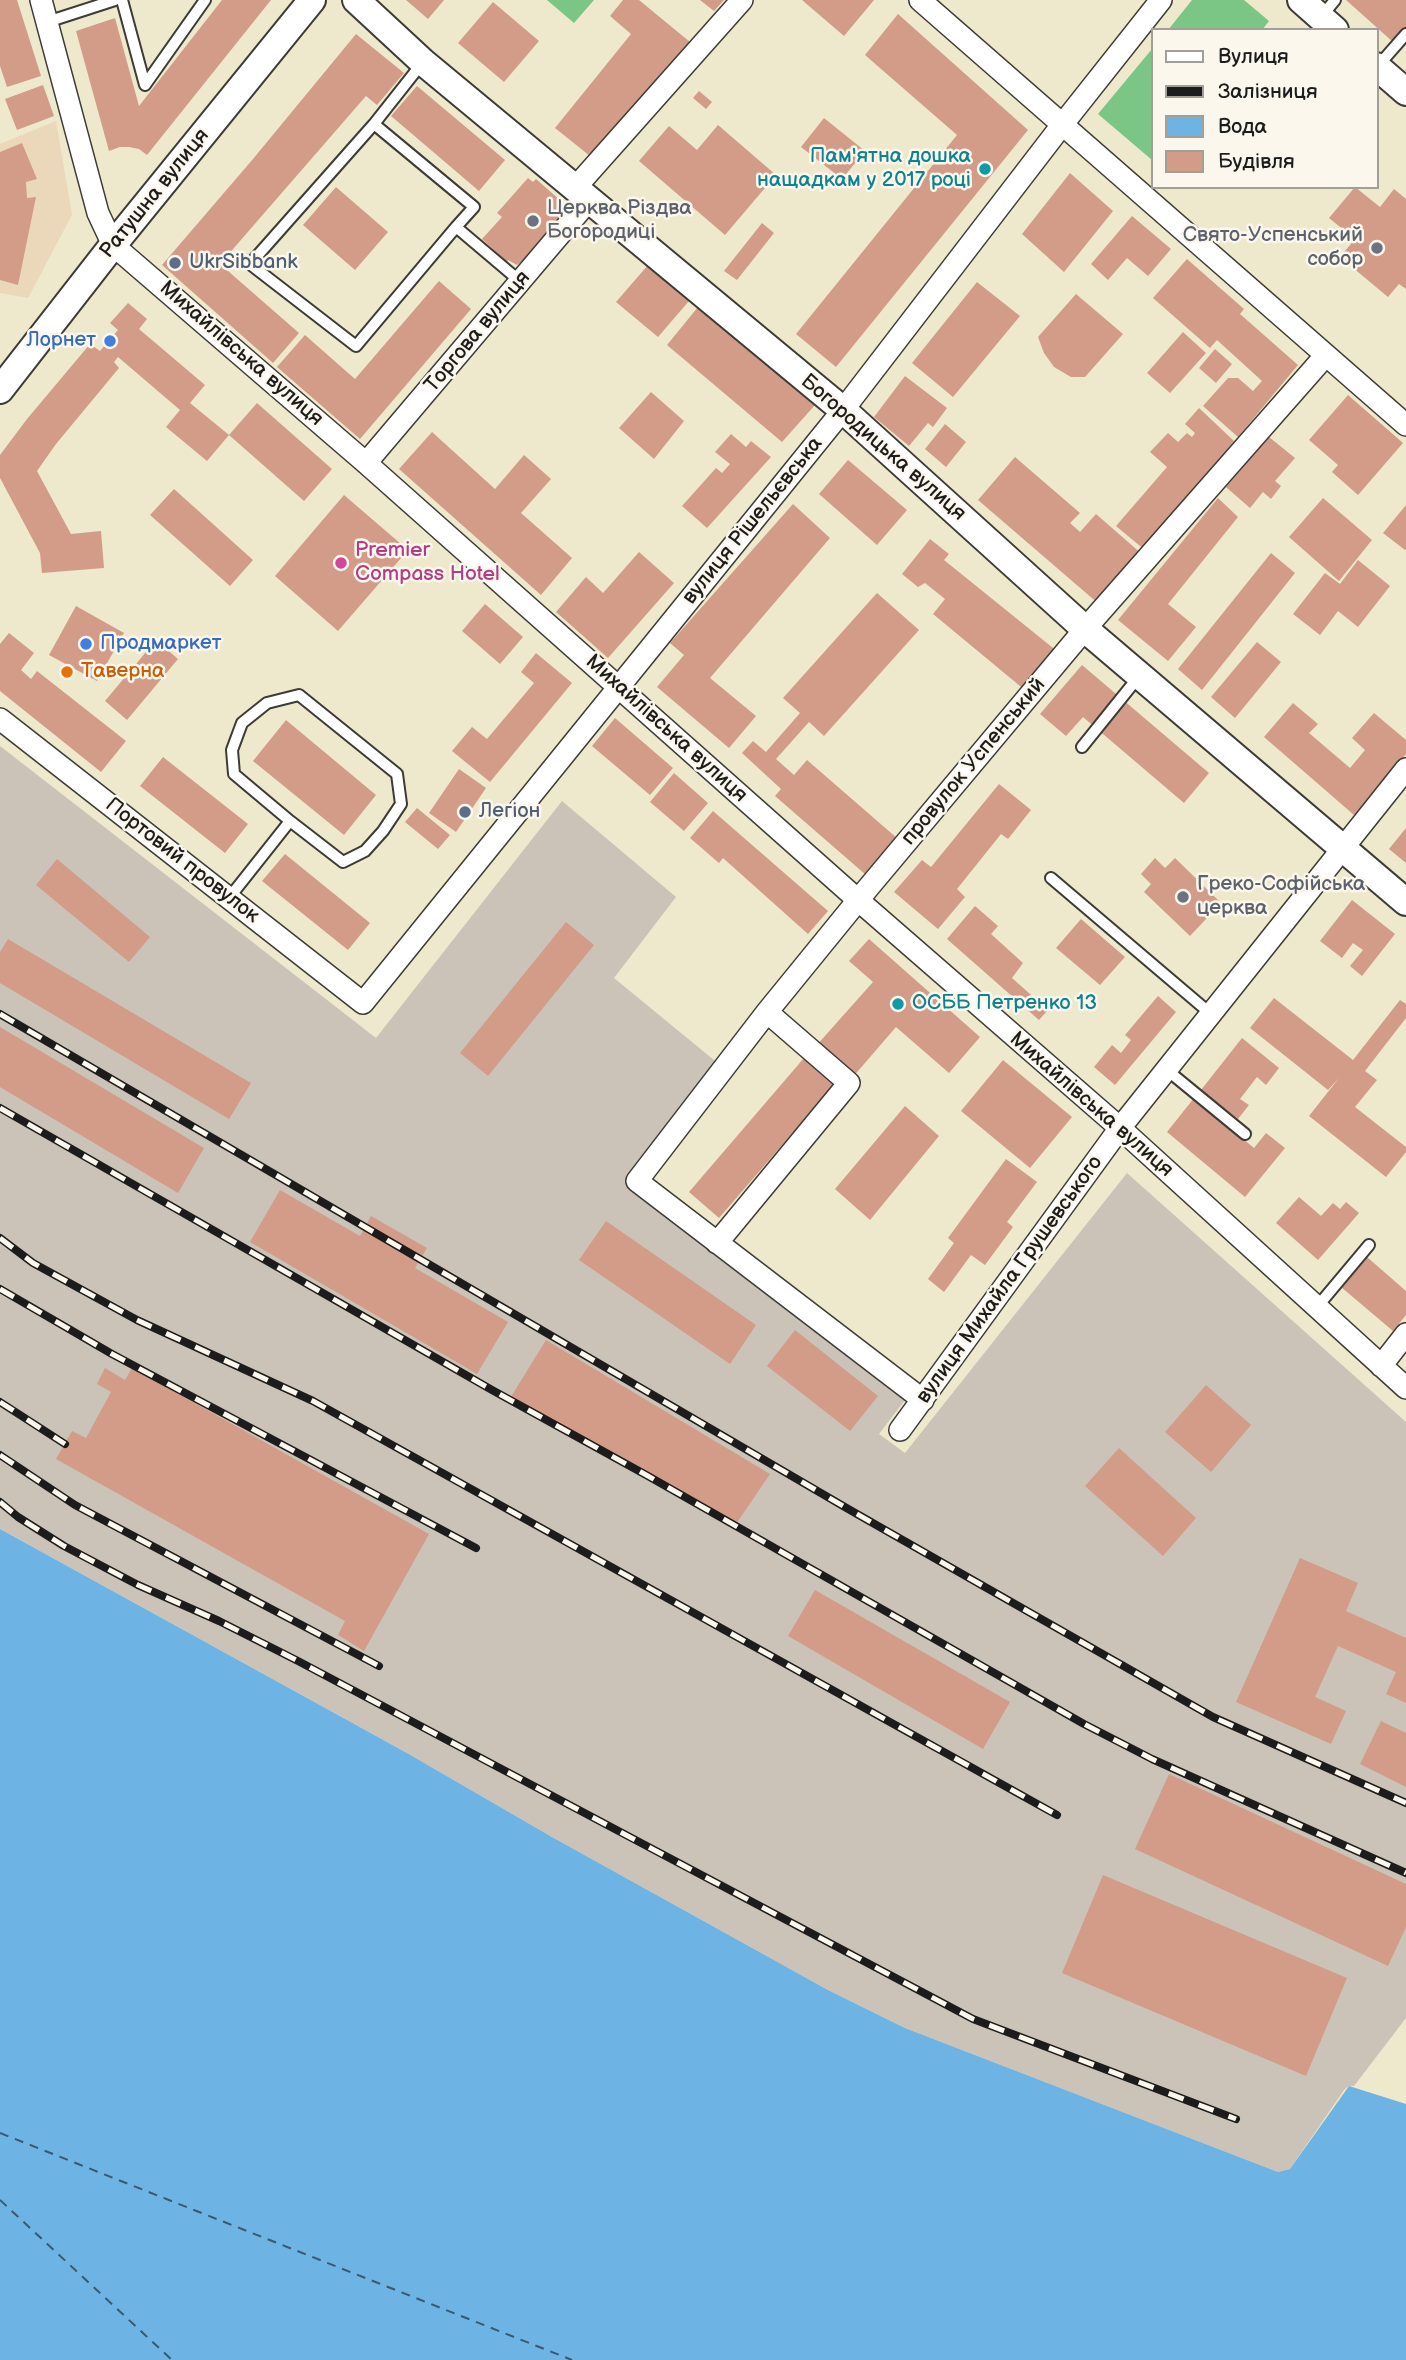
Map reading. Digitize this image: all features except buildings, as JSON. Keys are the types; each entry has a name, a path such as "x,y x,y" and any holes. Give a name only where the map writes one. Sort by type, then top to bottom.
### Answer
{"street":[{"name":"Михайлівська вулиця","path":"41,0 99,213 113,245 366,463 858,901 1119,1128 1406,1388"},
{"name":"Ратушна вулиця","path":"0,390 113,245 312,0"},
{"name":"Богородицька вулиця","path":"356,0 423,62 843,410 1085,629 1406,902"},
{"name":"Торгова вулиця","path":"366,463 521,282 582,194 743,0"},
{"path":"920,0 1406,425"},
{"name":"вулиця Рішельєвська","path":"363,1003 843,410 1062,125 1149,21 1161,0"},
{"path":"1378,67 1406,92"},
{"name":"провулок Успенський","path":"717,1242 637,1181 767,1012 858,901 1085,629 1325,355"},
{"name":"Портовий провулок","path":"0,719 363,1003"},
{"name":"вулиця Михайла Грушевського","path":"900,1430 1119,1128 1406,769"},
{"path":"767,1012 849,1083 717,1242 923,1401"},
{"path":"1381,1366 1406,1334"}],"lane":[{"path":"47,22 115,0"},
{"path":"122,0 145,85 205,0"},
{"path":"1378,65 1406,34"},
{"path":"374,124 474,207 355,346 250,264 374,124 423,62"},
{"path":"456,227 521,282"},
{"path":"1082,747 1140,675"},
{"path":"299,695 397,774 401,804 383,831 365,851 343,862 290,821 234,774 232,750 242,723 267,703 299,695"},
{"path":"229,898 290,821"},
{"path":"1051,878 1211,1014"},
{"path":"1167,1070 1245,1134"},
{"path":"1317,1307 1369,1245"}],"shaded area":[{"path":"56,121 72,215 28,298 0,293 0,144"},
{"path":"0,746 376,1038 562,801 676,897 614,978 720,1065 627,1180 905,1400 879,1434 905,1453 1127,1173 1406,1422 1406,2018 1354,2086 1344,2090 1290,2169 1278,2172 905,2028 828,1990 407,1753 0,1529"}],"green space":[{"path":"547,0 594,0 574,23"},
{"path":"1192,0 1244,0 1269,21 1264,28 1170,28"},
{"path":"1150,51 1150,158 1098,114"}],"water":[{"path":"0,1529 407,1753 828,1990 905,2028 1278,2172 1290,2169 1349,2086 1406,2104 1406,2360 0,2360"}],"ferry route":[{"path":"0,2133 572,2360"},
{"path":"0,2200 172,2360"}],"railway":[{"path":"0,1014 850,1510 1213,1717 1406,1803"},
{"path":"0,1108 1084,1724 1152,1759 1406,1873"},
{"path":"0,1238 33,1263 137,1320 313,1401 1057,1815"},
{"path":"0,1289 112,1354 476,1548"},
{"path":"0,1402 65,1444"},
{"path":"0,1455 75,1505 379,1666"},
{"path":"0,1502 18,1517 64,1546 138,1585 219,1621 298,1661 973,2019 1236,2119"}],"place":[{"name":"Пам'ятна дошка нащадкам у 2017 році","path":"985,169"},
{"name":"Церква Різдва Богородиці","path":"533,221"},
{"name":"Свято-Успенський собор","path":"1377,248"},
{"name":"UkrSibbank","path":"175,263"},
{"name":"Лорнет","path":"110,341"},
{"name":"Premier Compass Hotel","path":"341,563"},
{"name":"Продмаркет","path":"86,644"},
{"name":"Таверна","path":"67,672"},
{"name":"Легіон","path":"465,812"},
{"name":"Греко-Софійська церква","path":"1183,897"},
{"name":"ОСББ Петренко 13","path":"898,1004"}]}
